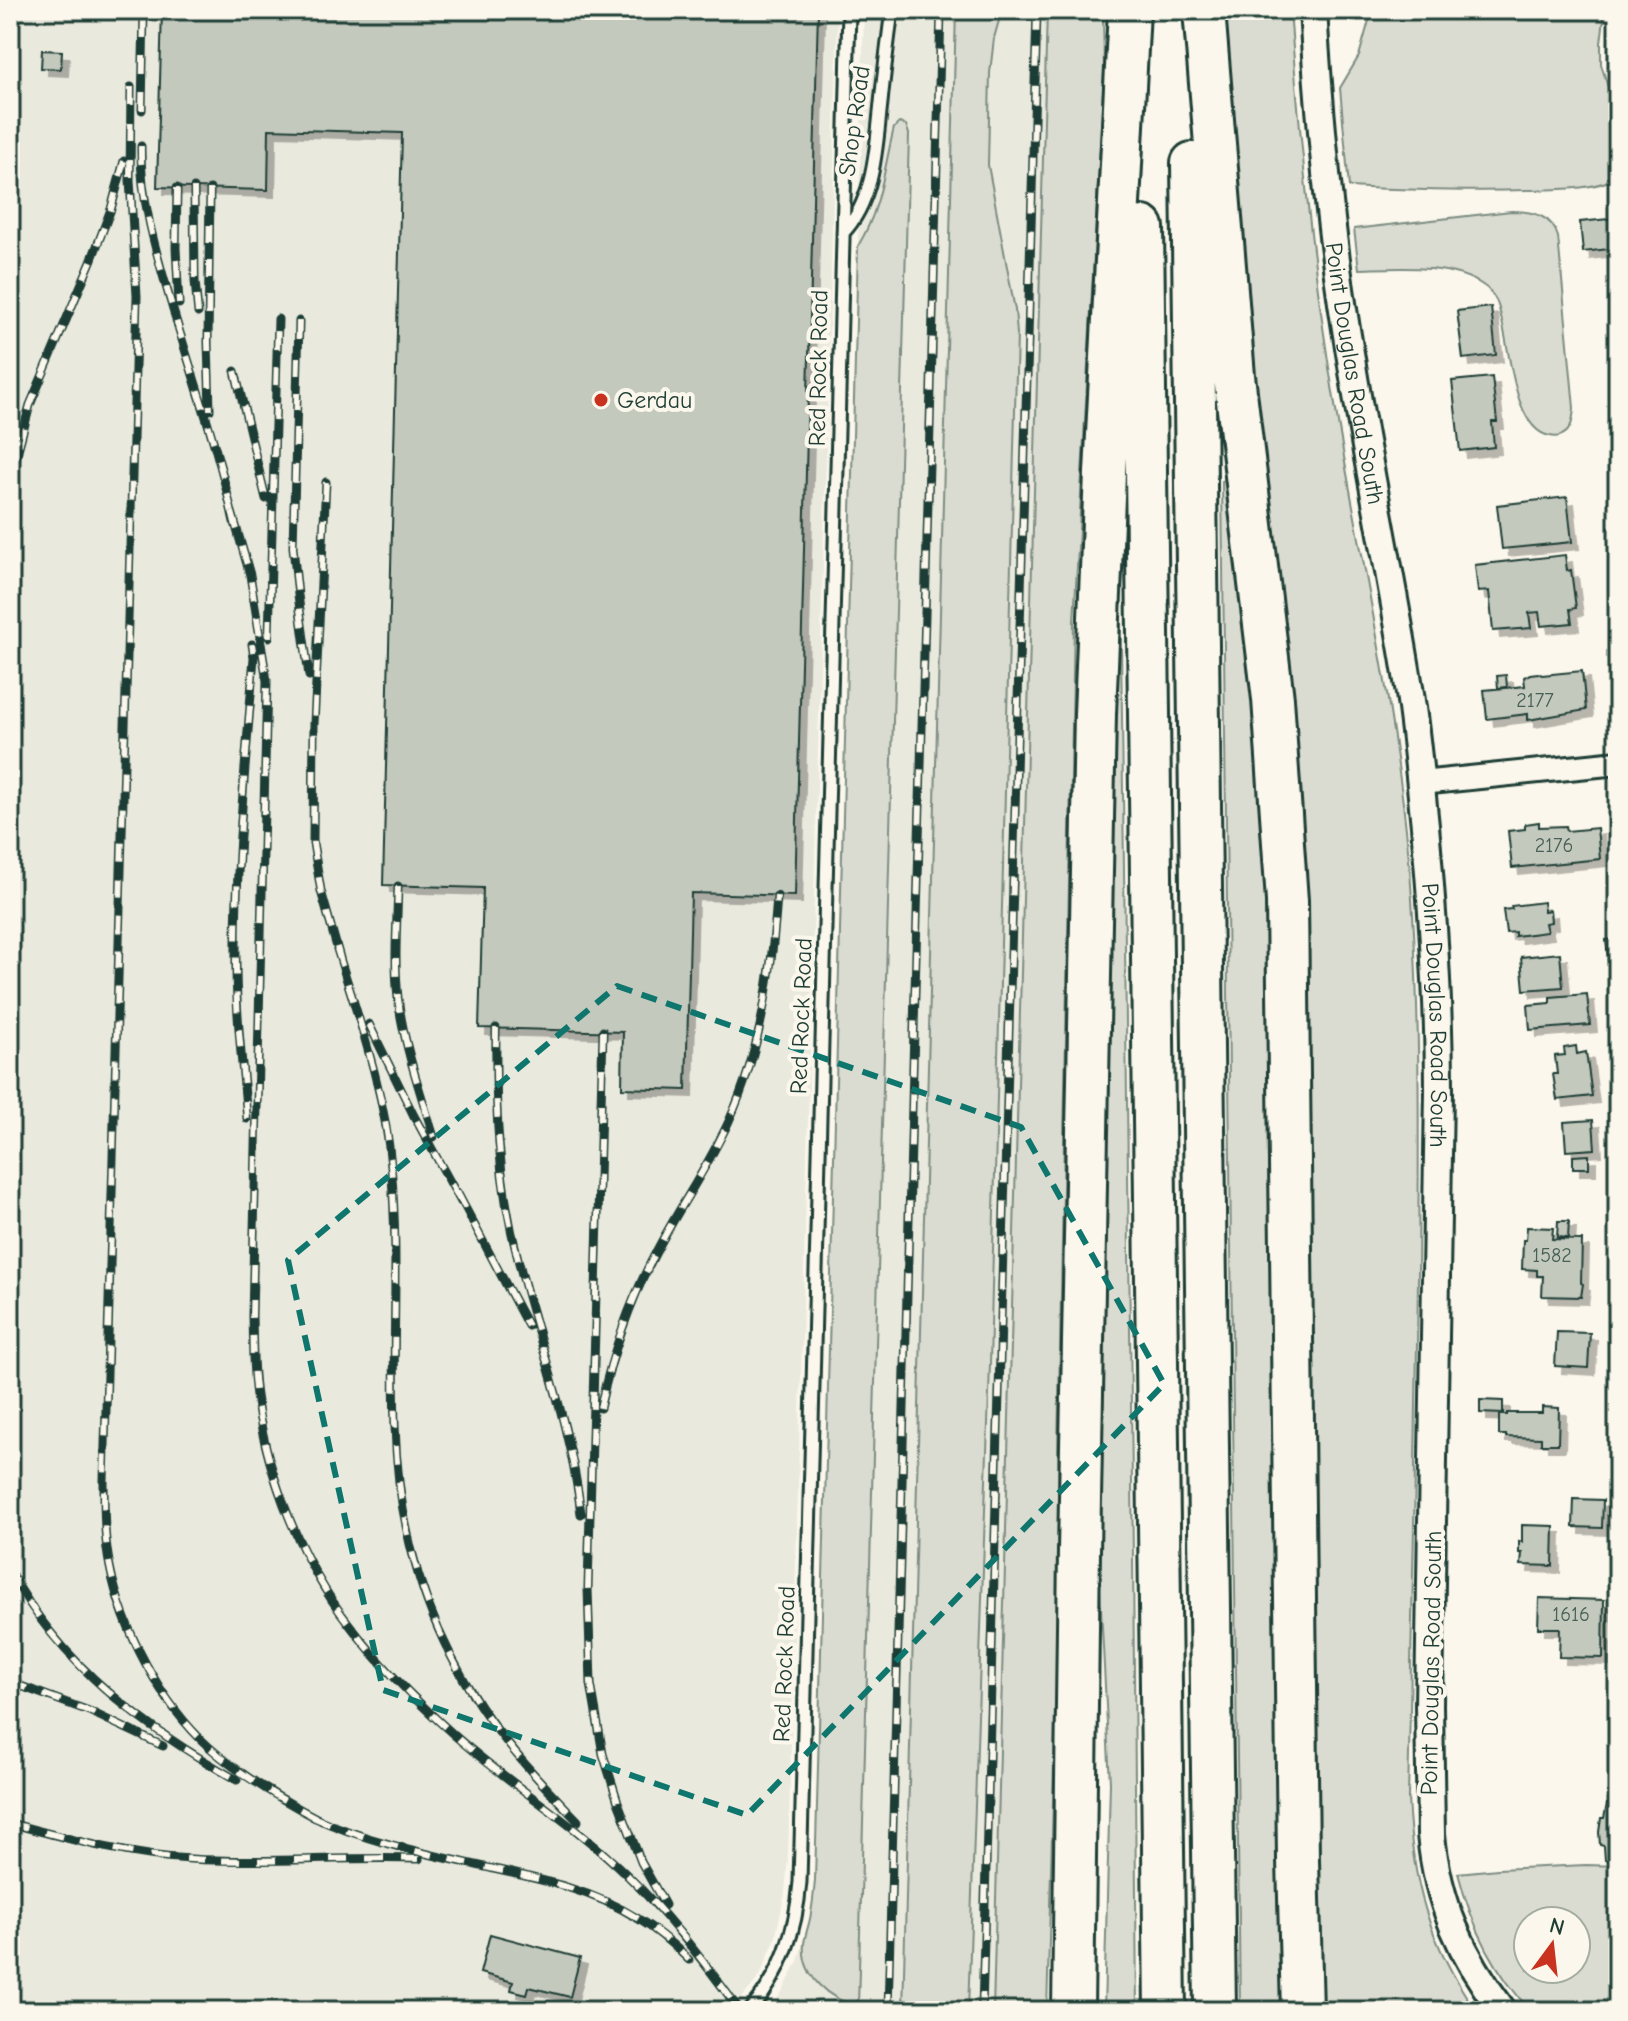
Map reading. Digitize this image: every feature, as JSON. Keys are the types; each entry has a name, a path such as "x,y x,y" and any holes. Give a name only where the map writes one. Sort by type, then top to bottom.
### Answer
{"highway":[{"path":"1073,2011 1098,630 1129,10"},
{"path":"1140,10 1165,2011"},
{"path":"1190,10 1215,2011"},
{"path":"1204,10 1234,376 1273,699 1287,901 1302,2011"},
{"path":"1152,2011 1162,1827"}],"street":[{"name":"Point Douglas Road South","path":"1313,10 1320,116 1338,276 1409,683 1433,932 1439,1046 1429,1705 1431,1834 1441,1889 1454,1930 1467,1957 1503,2011"},
{"path":"1421,783 1618,763"}],"lane":[{"name":"Red Rock Road","path":"750,2011 783,1961 794,1925 800,1882 849,10"},
{"name":"Shop Road","path":"843,233 859,211 872,170 892,10"}],"highlighted area":[{"path":"617,986 1021,1127 1164,1384 747,1815 383,1690 288,1260"}],"shaded area":[{"path":"10,10 838,10 788,1857 785,1893 775,1940 760,1976 742,1998 752,2011 33,2011 10,2005"},
{"path":"864,10 1047,10 993,2011 769,2011 798,1961 811,1913 815,1881"},
{"path":"956,10 1002,10 994,38 990,73 988,165 1017,334 990,1364 968,2011 903,2011"},
{"path":"1047,10 1103,10 1104,71 1074,622 1058,1451 1060,1553 1047,2011 993,2011"},
{"path":"1224,10 1290,10 1320,307 1403,802 1416,965 1419,1124 1408,1798 1414,1857 1426,1910 1446,1960 1476,2011 1314,2011 1302,1213"},
{"path":"1372,10 1605,10 1601,64 1618,105 1618,177 1597,185 1562,189 1460,191 1349,187 1340,88 1359,56"},
{"path":"899,123 906,125 909,134 858,2006 837,1998 819,1985 807,1966 804,1944 815,1881 858,246 877,203 894,128"},
{"path":"1511,211 1546,219 1558,237 1574,408 1570,427 1558,436 1550,436 1536,429 1526,416 1513,377 1501,314 1496,300 1486,287 1440,270 1359,269 1354,229"},
{"path":"1235,480 1270,802 1286,2011 1240,2011 1222,481"},
{"path":"1120,564 1137,2011 1104,2011 1110,1783 1097,1530 1105,694"},
{"path":"1618,1866 1618,2011 1531,2011 1506,1981 1486,1947 1458,1873"}],"building":[{"name":"Gerdau","path":"162,10 818,10 795,896 691,893 686,1090 622,1088 623,1032 479,1028 483,888 383,885 402,133 269,129 268,190 157,187"},
{"path":"42,50 62,51 61,69 41,68"},
{"path":"1618,218 1618,248 1583,252 1580,222"},
{"path":"1491,307 1496,355 1463,359 1457,311"},
{"path":"1492,377 1497,422 1492,422 1494,447 1460,451 1452,381"},
{"path":"1618,422 1618,446 1611,447 1608,423"},
{"path":"1618,451 1618,472 1612,473 1610,452"},
{"path":"1567,497 1572,542 1502,549 1497,505"},
{"path":"1565,555 1567,571 1571,570 1576,608 1570,609 1572,623 1541,626 1539,612 1529,613 1531,628 1493,631 1489,591 1478,592 1475,565"},
{"path":"1582,671 1586,710 1528,720 1528,714 1487,719 1484,690 1525,686 1524,677 1530,674"},
{"path":"1506,675 1507,687 1498,688 1497,676"},
{"path":"1539,822 1539,827 1566,826 1567,831 1597,828 1600,859 1512,868 1508,831 1525,829 1525,824"},
{"path":"1543,902 1544,911 1550,910 1551,922 1545,923 1547,932 1515,936 1515,932 1506,933 1503,910"},
{"path":"1618,939 1618,965 1609,966 1606,940"},
{"path":"1560,953 1563,987 1524,990 1521,957"},
{"path":"1587,994 1590,1025 1530,1030 1528,1005 1550,1003 1550,997"},
{"path":"1576,1046 1577,1054 1586,1052 1592,1096 1557,1100 1553,1074 1557,1074 1555,1056 1565,1055 1564,1048"},
{"path":"1593,1120 1595,1149 1566,1151 1564,1122"},
{"path":"1589,1155 1589,1168 1573,1168 1573,1156"},
{"path":"1558,1221 1569,1221 1568,1238 1557,1237"},
{"path":"1527,1227 1553,1228 1552,1239 1582,1240 1581,1297 1542,1296 1543,1276 1537,1276 1537,1270 1522,1269 1523,1240 1526,1240"},
{"path":"1557,1332 1590,1333 1588,1368 1555,1366"},
{"path":"1480,1400 1503,1401 1503,1414 1480,1413"},
{"path":"1542,1407 1559,1408 1558,1444 1541,1444 1541,1438 1499,1435 1499,1415 1542,1413"},
{"path":"1574,1499 1603,1500 1602,1528 1573,1527"},
{"path":"1522,1525 1554,1526 1553,1566 1521,1565 1519,1541 1522,1542"},
{"path":"1539,1598 1604,1600 1603,1658 1559,1657 1560,1628 1538,1628"},
{"path":"1607,1804 1618,1804 1618,1860 1605,1860 1604,1846 1600,1845 1601,1818 1604,1818"},
{"path":"490,1934 580,1958 570,1997 529,1987 527,1994 511,1990 513,1982 480,1973"}],"railway":[{"path":"142,110 144,10"},
{"path":"888,2011 941,10"},
{"path":"982,2011 1037,10"},
{"path":"131,87 130,180 137,296 104,1481 107,1545 116,1591 134,1640 175,1709 209,1747 235,1768 322,1821"},
{"path":"141,146 143,186 155,245 213,439 234,522"},
{"path":"10,480 30,405 92,259 111,209 124,161"},
{"path":"177,188 179,304"},
{"path":"194,188 198,313"},
{"path":"210,189 210,410"},
{"path":"269,637 278,319"},
{"path":"299,321 293,547 309,676"},
{"path":"235,371 266,499"},
{"path":"326,482 314,724 313,843 321,891 340,958"},
{"path":"232,512 250,575 267,681 252,1317 253,1370 269,1460 290,1519 316,1575 373,1653 453,1734 586,1838 628,1876 687,1941 740,2011"},
{"path":"247,1119 237,1005 236,928 254,657 252,644"},
{"path":"398,886 398,998 408,1051 434,1137"},
{"path":"600,1408 616,1348 637,1291 721,1138 740,1094 763,1011 777,896"},
{"path":"337,949 370,1056 388,1138 395,1231 397,1467 411,1548 436,1624 474,1697 517,1754 578,1821"},
{"path":"369,1024 461,1202"},
{"path":"496,1028 497,1116 506,1202 526,1291 570,1449 581,1514"},
{"path":"603,1031 588,1588 591,1684 603,1754 618,1802 641,1862 665,1905"},
{"path":"457,1192 528,1326"},
{"path":"10,1571 30,1605 54,1636 108,1692 170,1739 237,1780"},
{"path":"10,1682 89,1711 163,1746"},
{"path":"313,1817 379,1841 531,1878 604,1900 644,1923 689,1960"},
{"path":"10,1823 99,1846 168,1857 248,1861 419,1859"}],"place":[{"name":"Gerdau","path":"601,400"}]}
